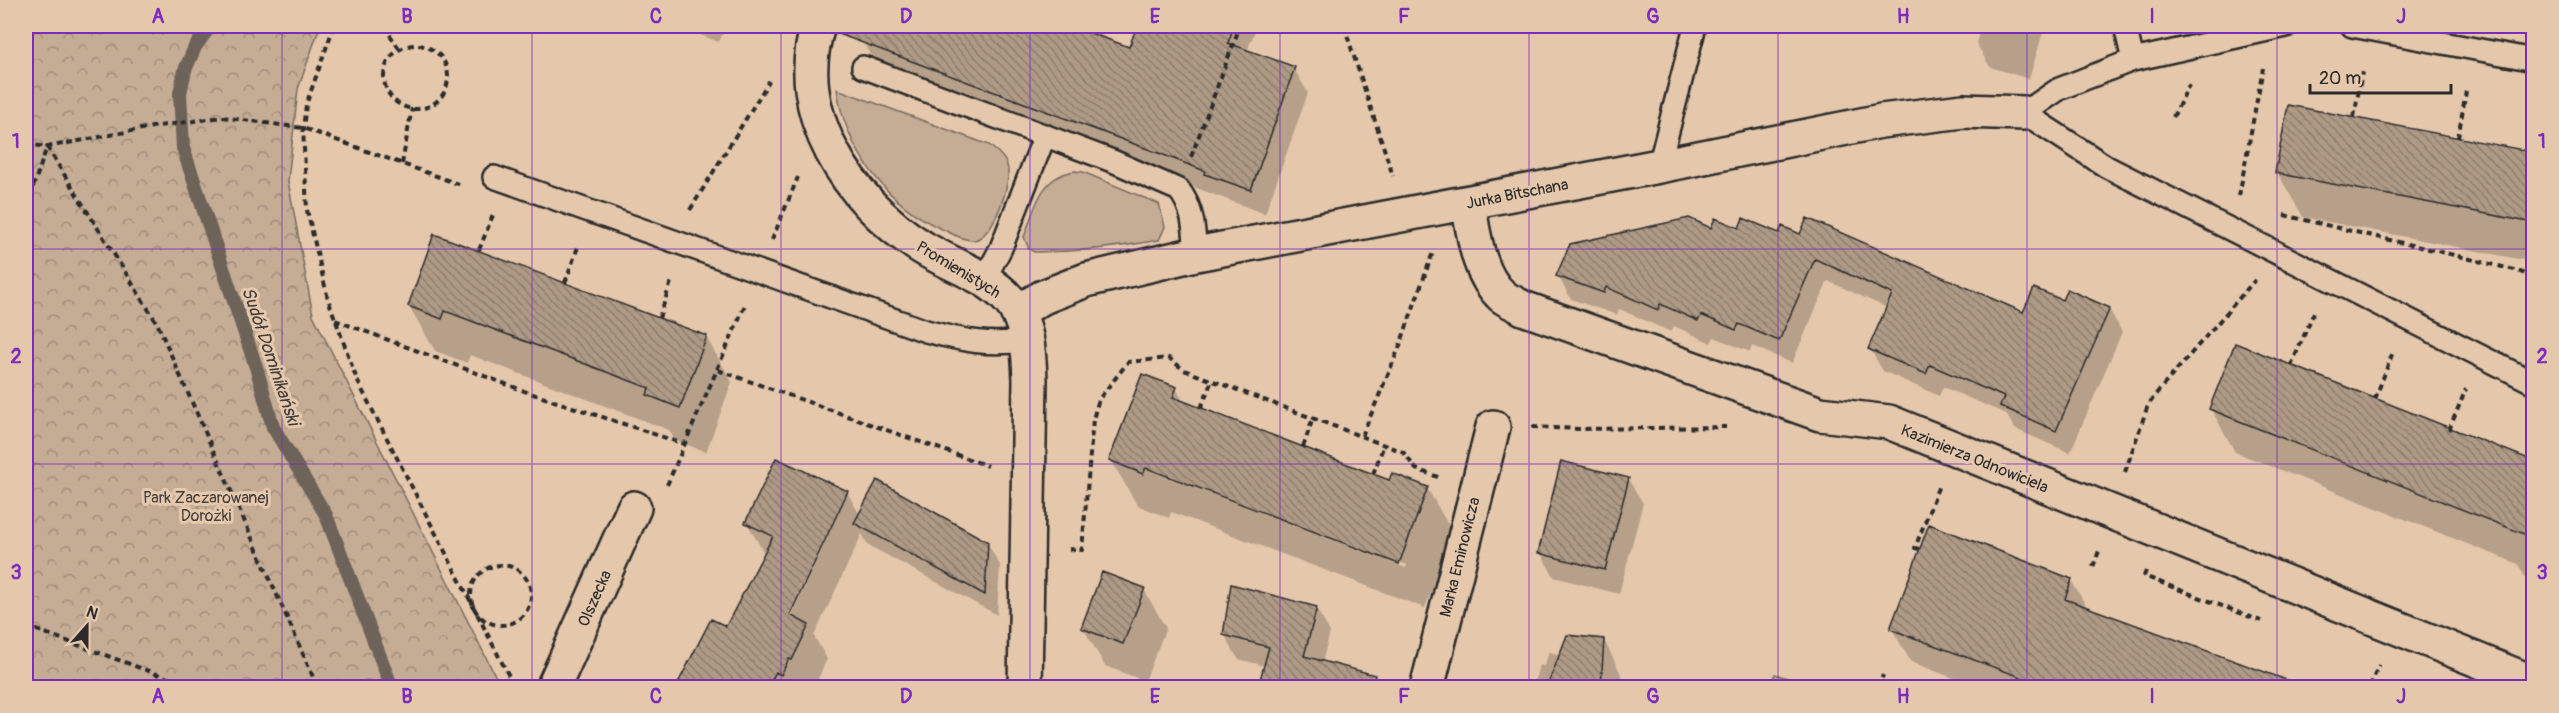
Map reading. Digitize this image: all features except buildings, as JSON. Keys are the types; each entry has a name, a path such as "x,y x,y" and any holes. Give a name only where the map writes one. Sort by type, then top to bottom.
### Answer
{"street":[{"name":"Promienistych","path":"818,26 810,59 815,103 827,141 850,183 882,217 920,247 984,280 1009,300 1022,326"},
{"name":"Jurka Bitschana","path":"1022,326 1063,288 1096,276 1196,254 1659,166 1881,121 1963,111 2024,113"},
{"name":"Kazimierza Odnowiciela","path":"1468,203 1478,253 1487,275 1502,296 1523,308 1820,414 1889,422 2534,683"},
{"path":"1022,326 1030,380 1025,687"},
{"name":"Marka Eminowicza","path":"1426,687 1493,427"},
{"name":"Olszecka","path":"553,687 634,508"}],"lane":[{"path":"1659,166 1695,26"},
{"path":"2125,26 2133,60"},
{"path":"2352,26 2534,60"},
{"path":"2278,27 2133,60 2059,89 2024,113 2108,167 2534,383"},
{"path":"863,67 1045,135 1179,190 1186,199 1192,214 1196,254"},
{"path":"984,280 1001,248 1045,135"},
{"path":"499,186 672,240 926,331 962,341 992,345 1022,326"}],"path":[{"path":"334,26 306,105 303,128 307,210 328,299 357,380 515,687"},
{"path":"384,26 400,50"},
{"path":"1107,26 1116,29"},
{"path":"1179,190 1240,26"},
{"path":"1344,26 1394,177"},
{"path":"2243,176 2278,27"},
{"path":"416,45 434,50 443,59 448,71 447,84 442,96 431,105 412,108 398,102 390,94 385,84 385,72 389,60 400,50 416,45"},
{"path":"2354,117 2362,72"},
{"path":"2173,117 2194,74"},
{"path":"672,240 770,80"},
{"path":"2458,138 2466,91"},
{"path":"402,164 412,108"},
{"path":"26,144 47,147 152,127 222,117 303,128 402,164 499,186 479,250"},
{"path":"26,207 47,147"},
{"path":"47,147 157,323 318,687"},
{"path":"666,488 801,171"},
{"path":"2280,213 2372,237 2423,246 2518,271 2534,278"},
{"path":"565,283 580,240"},
{"path":"1362,436 1399,348 1434,249"},
{"path":"659,318 674,274"},
{"path":"2124,519 2115,500 2147,408 2155,395 2258,277"},
{"path":"2291,366 2316,307"},
{"path":"335,320 527,392 684,444"},
{"path":"2375,399 2395,346"},
{"path":"1065,549 1082,550 1093,419 1099,399 1128,362 1169,358 1184,370 1403,452 1416,469 1476,490"},
{"path":"718,370 999,470"},
{"path":"1202,408 1212,380"},
{"path":"2449,430 2468,384"},
{"path":"1303,447 1313,418"},
{"path":"1493,427 1580,429 1727,426"},
{"path":"1373,474 1384,445"},
{"path":"1919,549 1915,548 1941,481"},
{"path":"494,566 516,569 525,578 530,589 530,601 525,613 510,623 491,624 473,608 472,587 484,570 494,566"},
{"path":"26,626 195,687"},
{"path":"1878,687 1883,675"}],"green space":[{"name":"Park Zaczarowanej Dorożki","path":"26,26 306,26 319,29 298,89 288,181 313,315 501,687 26,687"},
{"path":"837,89 989,145 1000,154 1007,165 1007,184 1000,208 988,230 974,240 962,238 924,220 888,191 860,154 849,133"},
{"path":"1075,171 1083,172 1159,204 1165,227 1159,240 1081,250 1034,252 1029,249 1024,237 1040,195 1054,179"},
{"path":"1775,674 1815,687 1770,687"}],"waterway":[{"name":"Sudół Dominikański","path":"210,26 195,47 185,70 180,93 183,148 257,370 273,427 326,515 392,688"}]}
